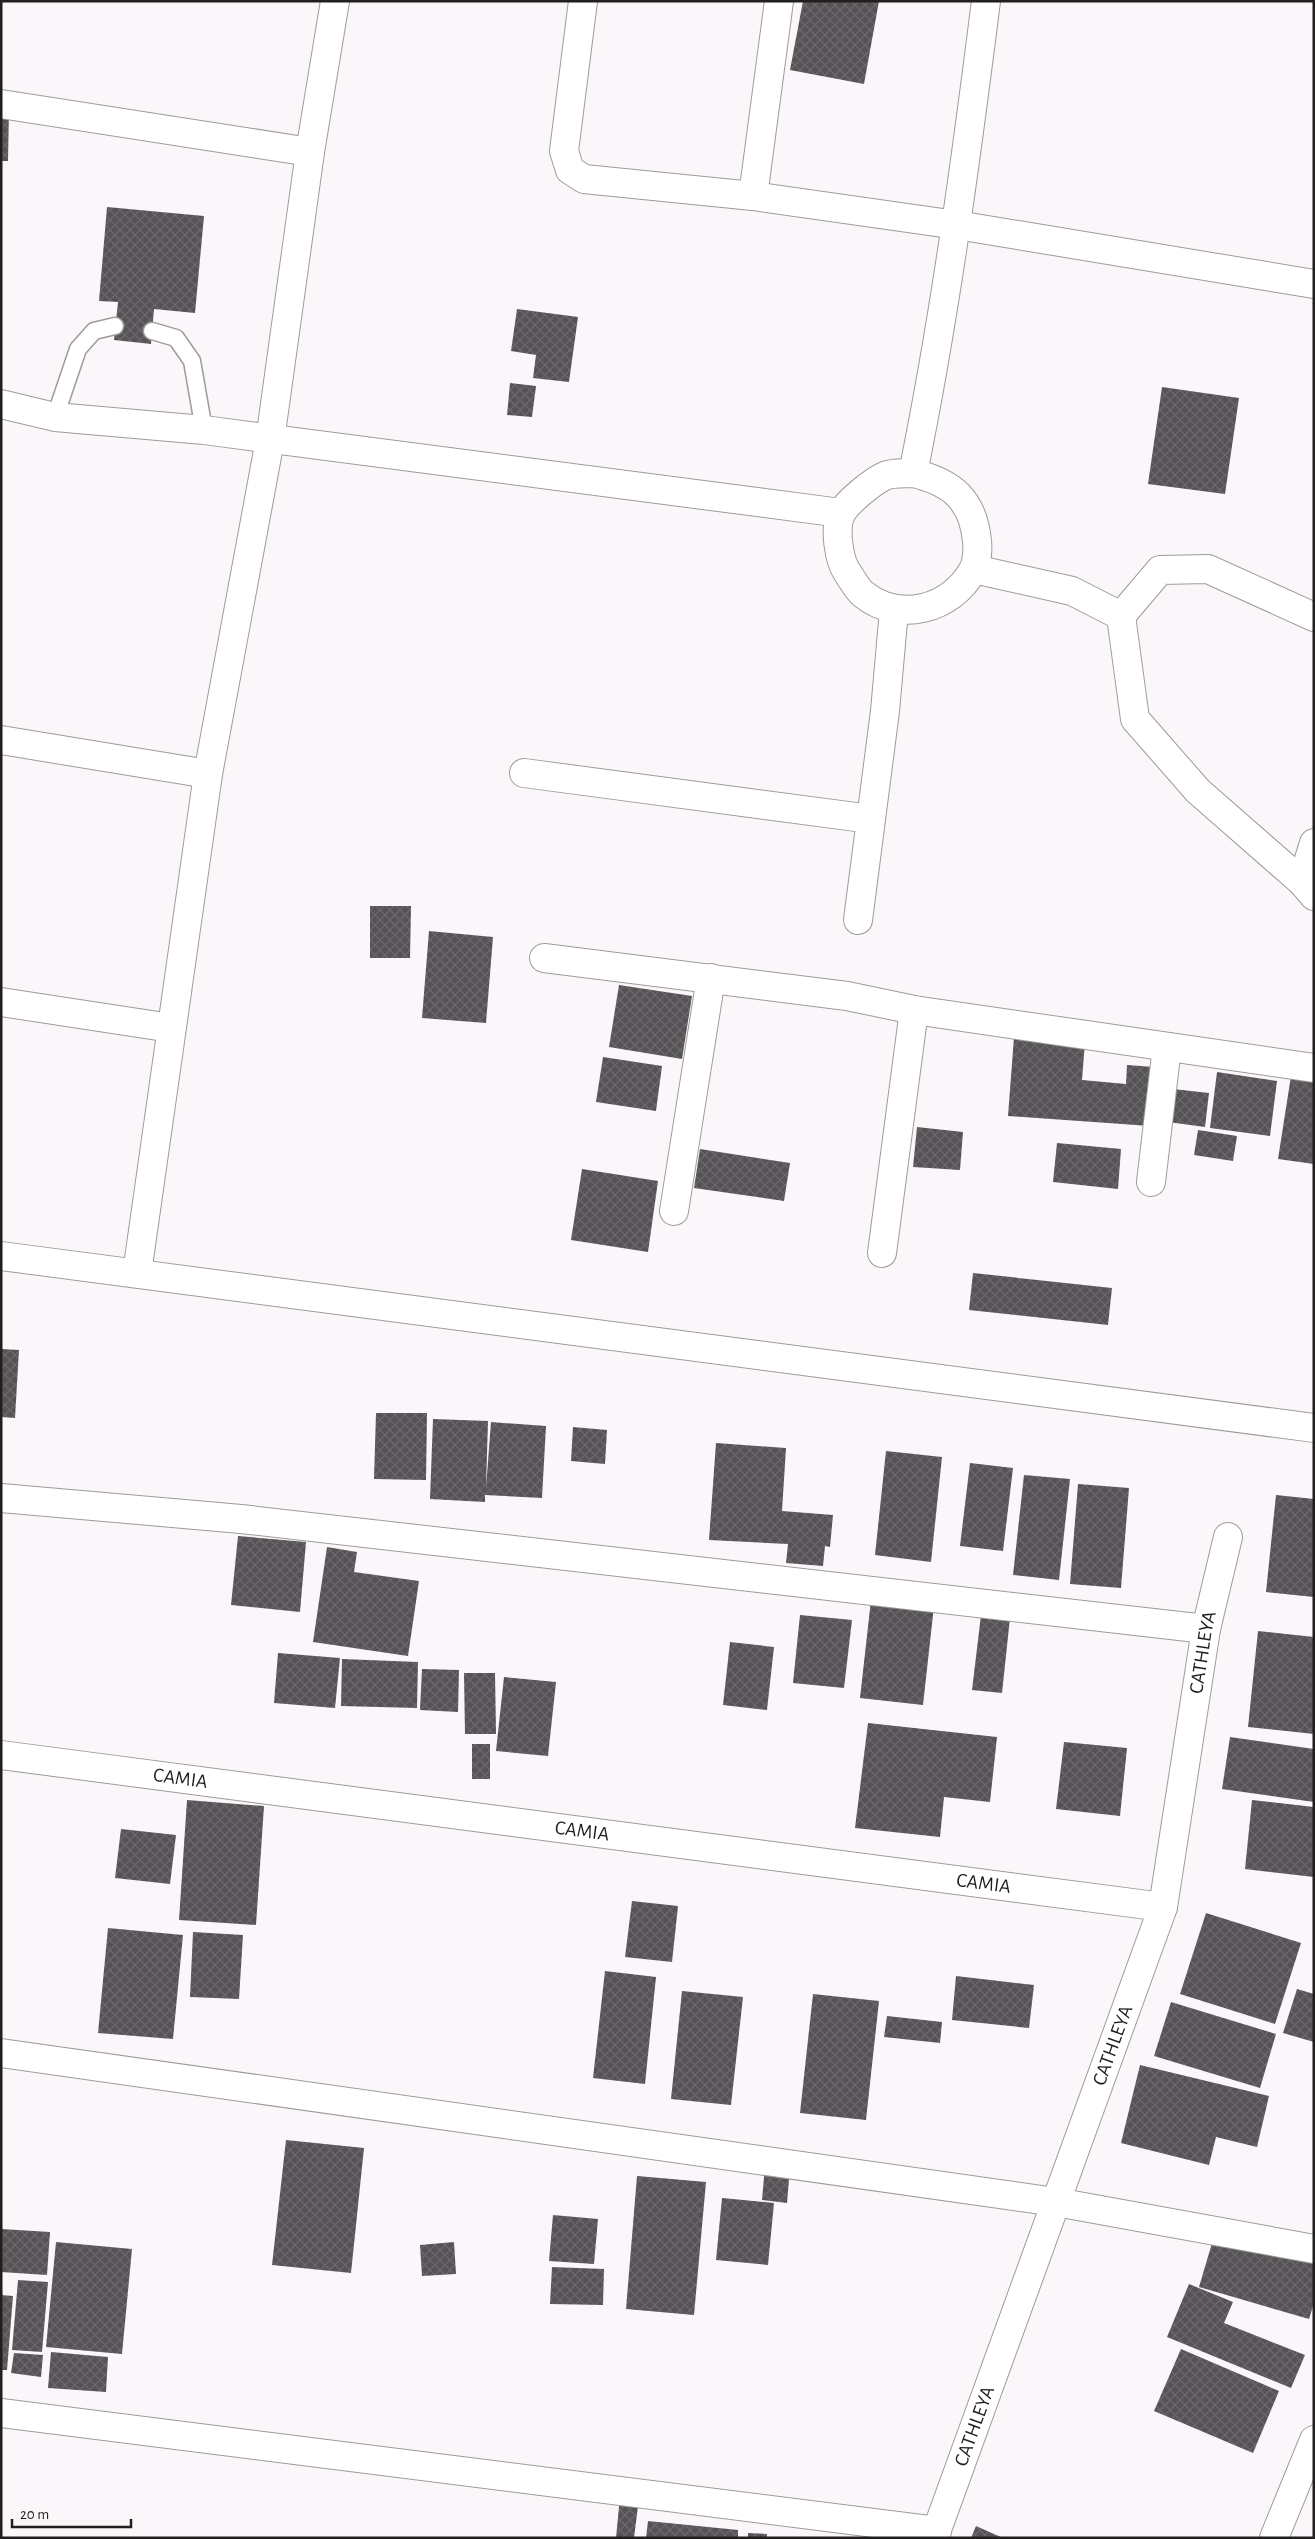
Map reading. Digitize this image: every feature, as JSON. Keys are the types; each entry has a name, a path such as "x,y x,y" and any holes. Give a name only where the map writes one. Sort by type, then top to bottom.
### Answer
{"street":[{"path":"137,1272 208,774 270,440 310,152 335,1"},
{"path":"583,1 564,151 570,170 584,179 753,196 957,225 1314,284"},
{"path":"753,196 779,1"},
{"path":"913,473 931,384 957,225 986,1"},
{"path":"1,104 310,152"},
{"path":"1,404 55,417 204,430 841,513"},
{"path":"913,473 937,478 956,492 966,504 976,525 978,546 974,569 954,593 934,606 918,610 894,610 882,606 862,593 843,566 838,538 841,513 856,496 875,480 889,475 913,473"},
{"path":"974,569 1072,591 1122,616"},
{"path":"1308,889 1198,791 1135,720 1122,616 1160,570 1208,569 1314,617"},
{"path":"858,920 885,711 894,610"},
{"path":"1,740 208,774"},
{"path":"524,774 871,819"},
{"path":"1308,889 1314,843"},
{"path":"544,958 847,996 914,1010 1314,1068"},
{"path":"674,1211 712,978"},
{"path":"1,1002 171,1028"},
{"path":"882,1253 914,1010"},
{"path":"1151,1182 1167,1047"},
{"path":"1,1256 137,1272 1314,1428"},
{"path":"1,1498 241,1519 1206,1629"},
{"name":"CATHLEYA","path":"935,2534 1163,1907 1206,1629 1228,1536"},
{"name":"CAMIA","path":"1,1755 1163,1907"},
{"path":"1,2053 1056,2202 1314,2249"},
{"path":"1,2413 935,2534"},
{"path":"1274,2538 1314,2440"}],"lane":[{"path":"55,417 78,350 94,331 115,326"},
{"path":"152,331 176,338 192,361 204,430"}],"building":[{"path":"803,1 879,1 864,84 790,70"},
{"path":"1,108 9,109 8,161 1,161"},
{"path":"107,207 204,216 195,313 154,309 151,344 114,340 118,302 99,301"},
{"path":"517,309 578,317 569,382 533,378 536,355 511,351"},
{"path":"510,383 536,386 532,417 507,415"},
{"path":"1162,387 1239,398 1225,494 1148,484"},
{"path":"370,906 411,906 410,958 370,958"},
{"path":"429,931 493,937 486,1023 422,1018"},
{"path":"619,985 692,996 682,1059 609,1047"},
{"path":"1014,1037 1085,1042 1082,1080 1126,1084 1127,1065 1154,1067 1150,1126 1008,1116"},
{"path":"603,1057 662,1066 656,1111 596,1102"},
{"path":"1217,1072 1277,1081 1270,1136 1210,1128"},
{"path":"1291,1076 1314,1080 1314,1164 1278,1159"},
{"path":"1173,1089 1209,1093 1205,1127 1168,1122"},
{"path":"917,1127 963,1132 960,1170 913,1167"},
{"path":"1198,1130 1237,1136 1233,1161 1194,1155"},
{"path":"1057,1143 1121,1149 1118,1189 1053,1182"},
{"path":"700,1149 790,1163 784,1201 694,1188"},
{"path":"582,1169 658,1181 648,1252 571,1240"},
{"path":"973,1273 1112,1288 1108,1325 969,1310"},
{"path":"1,1349 19,1350 15,1418 1,1417"},
{"path":"376,1413 427,1413 426,1480 374,1479"},
{"path":"433,1419 488,1421 486,1488 491,1422 546,1426 542,1498 485,1495 485,1502 430,1499"},
{"path":"573,1427 607,1430 605,1464 571,1461"},
{"path":"716,1443 786,1448 782,1511 833,1515 830,1547 825,1546 823,1566 786,1563 788,1544 709,1540"},
{"path":"886,1451 942,1457 931,1562 875,1555"},
{"path":"970,1463 1013,1468 1003,1551 960,1546"},
{"path":"1024,1475 1070,1479 1059,1580 1013,1575"},
{"path":"1078,1484 1129,1488 1121,1588 1070,1584"},
{"path":"1276,1495 1314,1499 1314,1597 1266,1592"},
{"path":"238,1536 306,1542 300,1612 231,1605"},
{"path":"327,1547 357,1552 354,1572 419,1581 408,1656 313,1642"},
{"path":"871,1600 934,1606 923,1705 860,1698"},
{"path":"800,1615 852,1620 844,1688 793,1683"},
{"path":"981,1615 1010,1618 1002,1693 972,1690"},
{"path":"1258,1631 1314,1637 1314,1734 1248,1727"},
{"path":"730,1642 774,1647 767,1710 723,1705"},
{"path":"278,1653 340,1658 335,1708 274,1703"},
{"path":"342,1659 418,1662 417,1708 341,1706"},
{"path":"422,1669 459,1670 458,1712 420,1710"},
{"path":"464,1673 495,1673 496,1734 465,1734"},
{"path":"504,1677 556,1682 548,1756 496,1751"},
{"path":"868,1723 997,1737 990,1802 944,1797 940,1837 855,1828"},
{"path":"1230,1737 1314,1749 1314,1802 1222,1789"},
{"path":"1064,1742 1127,1748 1120,1816 1056,1809"},
{"path":"472,1744 490,1744 490,1779 472,1779"},
{"path":"187,1800 264,1806 256,1925 179,1920"},
{"path":"1252,1800 1314,1807 1314,1877 1245,1869"},
{"path":"121,1829 176,1835 170,1884 115,1878"},
{"path":"632,1901 678,1906 672,1962 625,1957"},
{"path":"1206,1913 1301,1943 1275,2024 1180,1994"},
{"path":"108,1928 183,1935 173,2039 98,2033"},
{"path":"193,1932 243,1935 239,1999 190,1997"},
{"path":"605,1971 656,1977 645,2084 593,2078"},
{"path":"956,1976 1034,1985 1029,2028 952,2020"},
{"path":"1297,1989 1314,1994 1314,2042 1283,2033"},
{"path":"682,1991 743,1997 731,2105 671,2099"},
{"path":"813,1994 879,2001 866,2120 800,2113"},
{"path":"1171,2002 1276,2034 1260,2088 1154,2056"},
{"path":"887,2016 942,2022 940,2043 884,2037"},
{"path":"1140,2065 1269,2096 1257,2147 1216,2137 1209,2165 1121,2143"},
{"path":"286,2140 364,2148 351,2273 272,2265"},
{"path":"765,2166 790,2168 787,2203 762,2200"},
{"path":"637,2176 706,2182 694,2315 626,2309"},
{"path":"722,2198 774,2203 768,2265 716,2260"},
{"path":"553,2215 598,2219 594,2264 549,2261"},
{"path":"1,2229 50,2232 47,2275 1,2272"},
{"path":"1215,2233 1314,2254 1314,2303 1309,2319 1199,2287"},
{"path":"56,2242 132,2249 122,2354 46,2347"},
{"path":"454,2242 456,2274 422,2276 420,2245"},
{"path":"552,2267 604,2269 603,2305 550,2304"},
{"path":"18,2280 48,2282 42,2352 12,2350"},
{"path":"1189,2284 1233,2302 1224,2323 1305,2355 1291,2388 1167,2337"},
{"path":"1,2295 13,2296 7,2370 1,2370"},
{"path":"1181,2349 1279,2391 1253,2453 1154,2411"},
{"path":"51,2352 108,2357 106,2392 48,2388"},
{"path":"14,2353 43,2355 41,2377 11,2373"},
{"path":"620,2496 639,2498 634,2538 616,2538"},
{"path":"648,2521 738,2530 738,2538 646,2538"},
{"path":"976,2526 1003,2538 971,2538"},
{"path":"748,2533 767,2534 767,2538 748,2538"}]}
